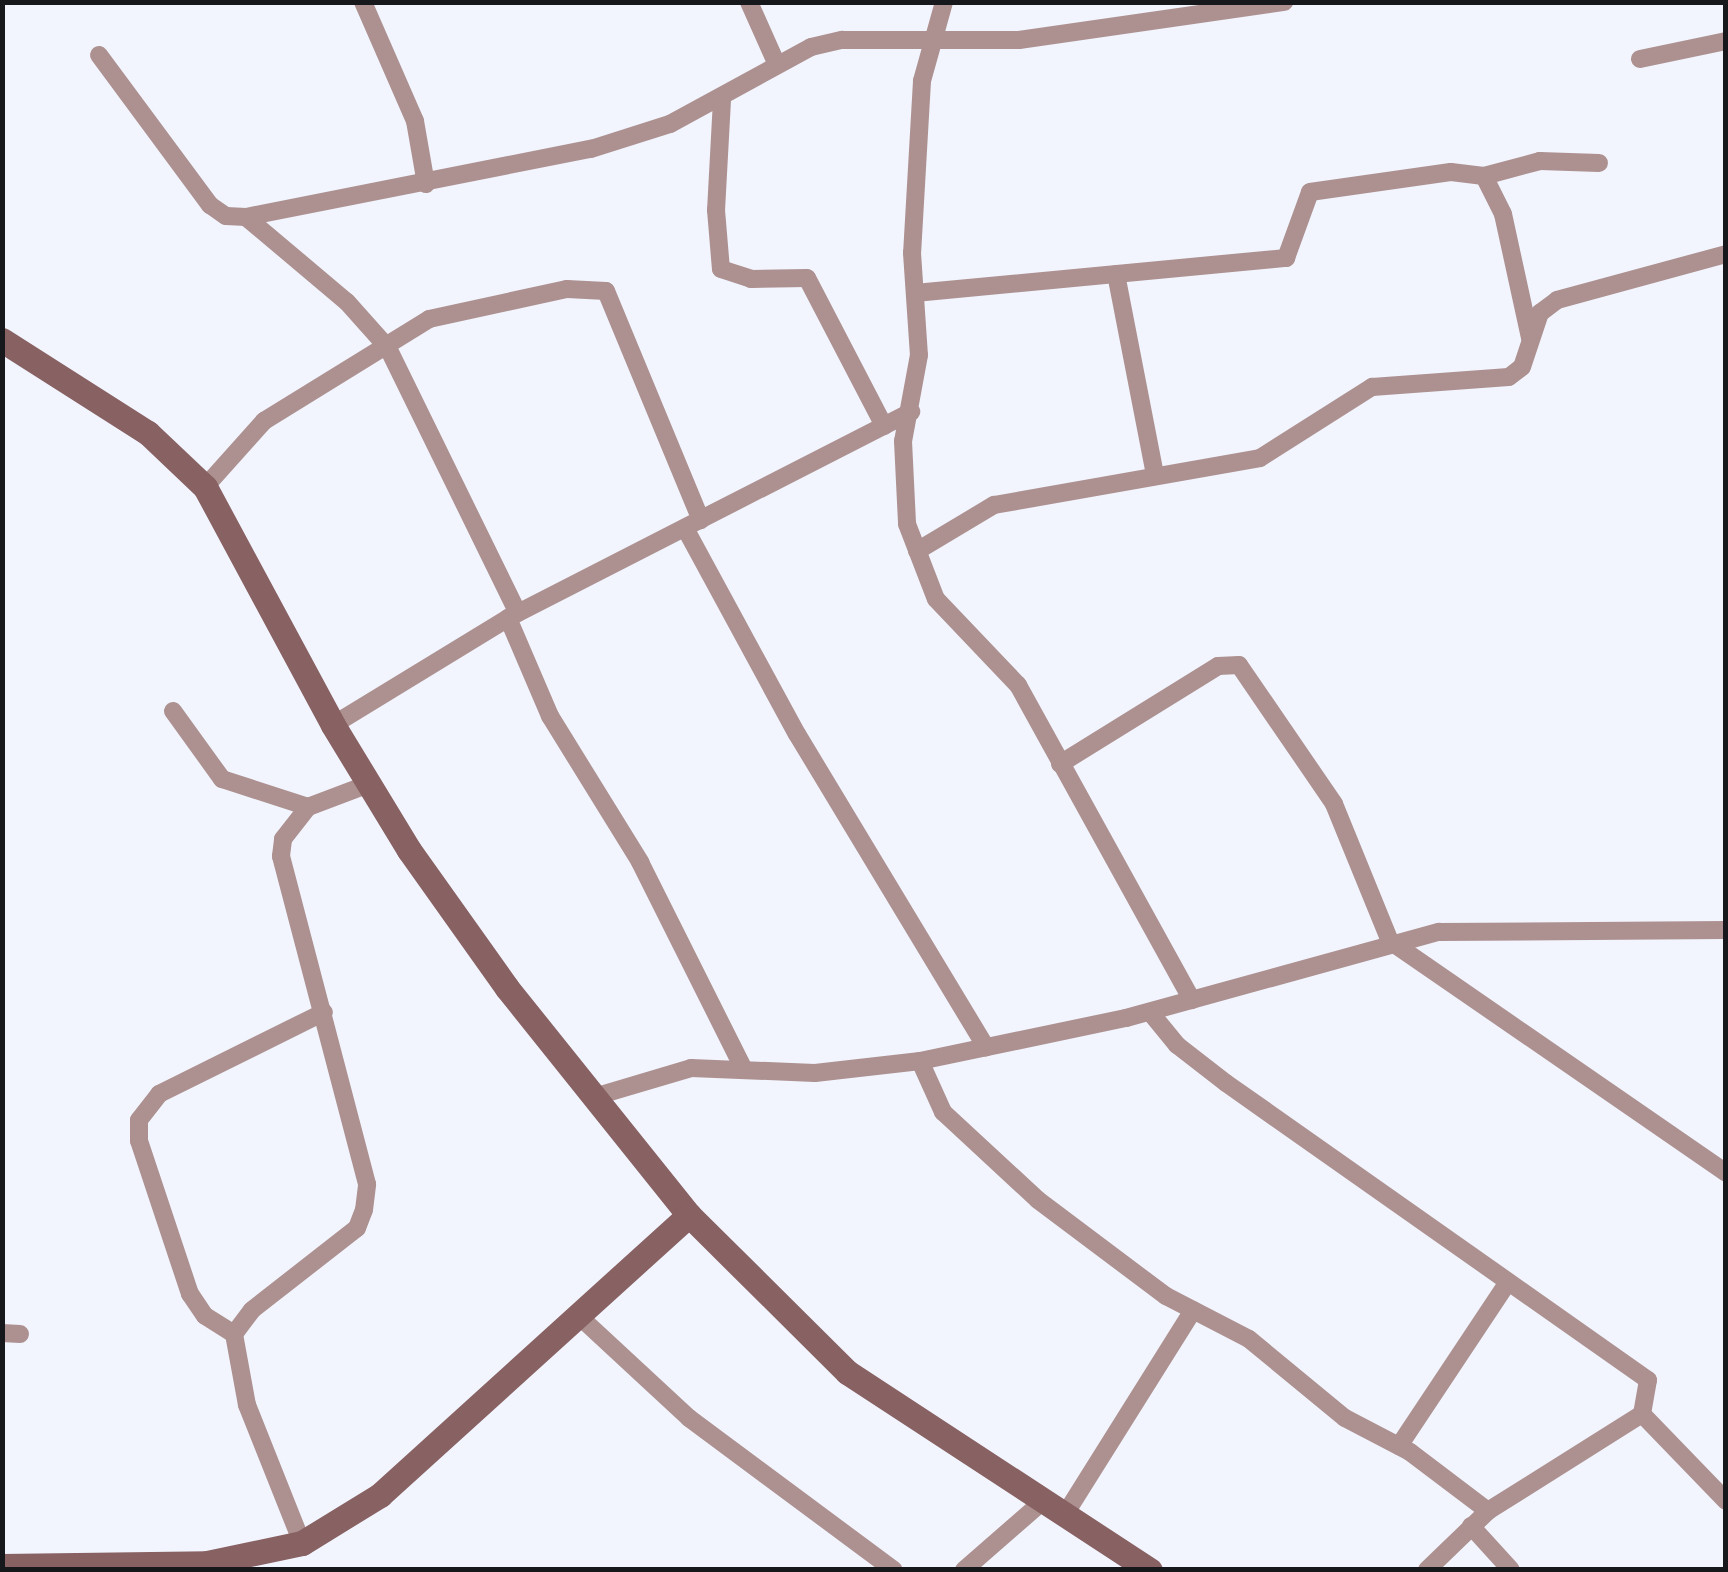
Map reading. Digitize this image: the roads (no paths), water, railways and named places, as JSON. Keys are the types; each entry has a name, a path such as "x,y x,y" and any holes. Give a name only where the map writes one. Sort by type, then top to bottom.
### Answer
{"street":[{"path":"363,2 415,121 426,184"},
{"path":"749,2 777,64"},
{"path":"944,2 938,38 922,81 914,294 919,355 902,481 918,551 936,599 1018,685 1192,1000"},
{"path":"99,55 210,205 226,216 246,217 590,149 722,100 777,64 842,40 1080,35 1284,2"},
{"path":"1640,59 1726,41"},
{"path":"722,100 716,210 722,269 751,278 806,278 884,426"},
{"path":"914,294 1286,258 1302,205 1320,190 1451,172 1484,176 1540,161 1599,163"},
{"path":"1484,176 1503,214 1530,340"},
{"path":"270,237 278,210"},
{"path":"246,217 347,302 388,348 513,615 550,716 640,862 742,1066"},
{"path":"918,551 994,505 1260,458 1372,387 1509,377 1522,367 1540,313 1557,300 1726,254"},
{"path":"1116,274 1155,475"},
{"path":"205,487 264,421 430,319 567,289 606,291 693,524 797,734 986,1047"},
{"path":"2,340 148,433 205,487 369,784 507,988 689,1215 847,1372 1150,1570"},
{"path":"333,725 513,615 911,412"},
{"path":"1060,764 1218,666 1239,665 1334,804 1390,941 1726,1173"},
{"path":"173,712 222,779 308,807"},
{"path":"302,1543 247,1404 234,1334 252,1310 356,1228 364,1210 366,1184 281,856 283,839 308,807 369,784"},
{"path":"596,1096 691,1068 742,1066 815,1073 920,1061 1150,1012 1390,941 1501,928 1726,930"},
{"path":"234,1334 205,1316 190,1294 140,1141 139,1120 160,1094 324,1012"},
{"path":"1150,1012 1177,1044 1226,1083 1508,1282 1637,1367 1650,1396 1642,1414 1488,1511 1427,1570"},
{"path":"920,1061 944,1112 994,1164 1193,1310 1249,1339 1356,1426 1400,1446 1488,1511"},
{"path":"2,1566 207,1563 302,1543 380,1495 689,1215"},
{"path":"1400,1446 1508,1282"},
{"path":"964,1570 1053,1509 1193,1310"},
{"path":"580,1317 689,1418 894,1570"},
{"path":"1642,1414 1726,1500"},
{"path":"1470,1526 1511,1570"}]}
